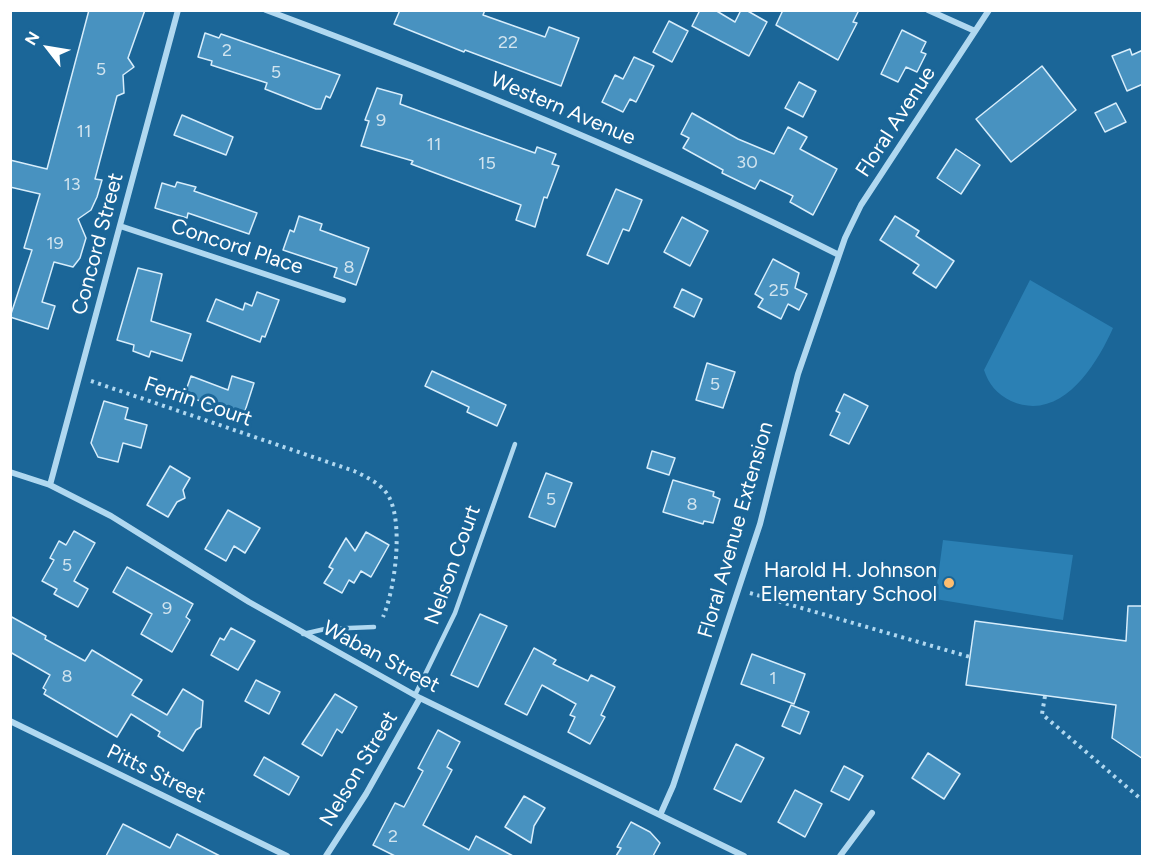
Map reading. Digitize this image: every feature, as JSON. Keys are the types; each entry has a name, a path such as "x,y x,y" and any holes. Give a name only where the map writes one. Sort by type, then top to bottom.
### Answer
{"street":[{"name":"Concord Street","path":"50,485 178,10"},
{"name":"Western Avenue","path":"266,10 408,63 586,136 748,210 839,255"},
{"path":"928,10 975,31"},
{"name":"Floral Avenue","path":"839,255 861,206 989,10"},
{"name":"Concord Place","path":"120,226 343,300"},
{"name":"Floral Avenue Extension","path":"661,813 673,786 738,589 777,462 798,374 839,255"},
{"name":"Waban Street","path":"10,472 50,485 111,516 303,634 418,697 661,813 744,856"},
{"name":"Nelson Street","path":"326,856 366,794 418,697"},
{"name":"Pitts Street","path":"10,721 287,856"},
{"path":"840,856 872,813"}],"lane":[{"name":"Nelson Court","path":"418,697 455,613 515,444"},
{"path":"303,634 325,629 374,627"}],"path":[{"name":"Ferrin Court","path":"79,377 369,478 390,498 396,533 394,567 386,609 382,619 374,627"},
{"path":"738,589 970,657"},
{"path":"1046,696 1042,714 1143,800"}],"shaded area":[{"path":"1030,280 1113,328 1097,359 1074,387 1061,398 1046,404 1029,406 1011,401 1002,395 991,385 984,370"},
{"path":"943,540 1073,555 1063,620 935,599"}],"building":[{"path":"89,10 145,10 128,58 134,67 123,75 124,93 117,96 95,179 102,180 97,197 91,210 78,219 86,238 80,258 73,267 54,262 42,302 55,306 48,329 10,317 32,250 24,248 40,194 10,187 10,160 47,169"},
{"path":"400,10 485,10 483,15 545,37 549,27 579,38 561,86 465,50 464,52 394,24"},
{"path":"700,10 715,10 735,22 741,10 746,10 767,22 749,56 692,26"},
{"path":"783,10 859,10 853,22 857,23 838,60 776,25"},
{"path":"669,21 688,31 672,62 653,52"},
{"path":"902,30 926,42 921,52 926,54 917,72 906,67 898,82 881,74"},
{"path":"205,33 219,38 221,34 340,75 330,98 326,96 321,109 316,109 265,89 267,83 211,65 212,61 198,57"},
{"path":"1130,49 1132,55 1143,50 1143,84 1127,91 1112,56"},
{"path":"634,57 654,66 636,102 630,99 623,112 602,102 615,75 623,79"},
{"path":"1042,66 1076,110 1011,162 976,119"},
{"path":"799,82 816,91 803,117 785,108"},
{"path":"377,88 402,95 400,104 535,153 537,147 556,154 552,164 559,166 547,198 544,197 535,227 516,220 521,205 411,164 413,161 361,146 369,121 365,120"},
{"path":"1116,103 1126,122 1105,132 1095,113"},
{"path":"692,113 738,139 774,154 788,127 807,137 800,149 837,169 813,215 790,202 793,196 760,180 755,189 722,173 723,170 683,148 689,138 681,134"},
{"path":"182,115 233,137 226,155 174,135"},
{"path":"956,149 980,165 961,194 937,178"},
{"path":"177,182 196,187 194,191 257,213 249,234 188,213 187,218 155,208 162,183 175,187"},
{"path":"616,189 642,200 629,231 623,229 608,264 587,255"},
{"path":"299,216 322,224 320,230 369,248 356,285 334,277 337,268 283,250 290,230 294,232"},
{"path":"895,216 919,231 916,236 954,261 936,288 913,273 919,265 880,240"},
{"path":"682,217 708,231 690,266 664,252"},
{"path":"773,259 799,273 795,288 807,294 799,310 788,304 781,319 758,307 763,299 755,294"},
{"path":"138,268 162,274 151,321 191,334 182,361 151,351 149,357 133,351 134,345 117,340"},
{"path":"682,289 702,299 694,317 674,307"},
{"path":"257,292 279,300 265,337 262,336 260,342 207,321 216,299 243,310 245,303 252,306"},
{"path":"707,363 735,372 723,408 696,400"},
{"path":"432,371 506,405 497,426 467,412 469,407 425,386"},
{"path":"191,376 228,390 232,376 254,383 244,414 184,396"},
{"path":"844,394 868,406 849,444 830,435 840,413 836,411"},
{"path":"104,401 128,408 125,419 147,425 141,448 123,443 118,462 98,457 91,443"},
{"path":"652,451 675,458 669,475 647,468"},
{"path":"170,466 190,478 183,490 185,498 177,502 168,517 147,505"},
{"path":"546,473 572,483 555,527 529,517"},
{"path":"673,480 714,492 713,496 720,499 713,523 704,521 703,524 663,512"},
{"path":"228,510 260,528 245,553 234,546 226,561 205,549"},
{"path":"74,531 95,543 74,581 88,589 78,607 54,594 57,589 42,581 54,560 50,558 59,541 66,545"},
{"path":"366,532 389,545 371,577 361,571 354,583 349,580 342,593 324,583 333,569 329,567 346,538 355,551"},
{"path":"127,567 193,604 186,617 190,620 172,652 141,634 152,614 113,592"},
{"path":"1128,606 1143,606 1143,759 1112,738 1116,705 966,685 975,621 1126,641"},
{"path":"480,614 507,626 478,687 451,675"},
{"path":"10,616 85,661 92,650 142,680 132,695 167,715 183,689 203,701 201,727 196,730 183,751 158,736 160,732 131,714 117,737 44,694 46,690 43,688 50,675 10,652"},
{"path":"231,628 255,641 238,670 211,655 220,638 224,640"},
{"path":"534,648 556,660 553,664 588,681 591,675 615,687 601,715 605,717 590,744 568,732 575,717 570,715 576,704 542,685 527,715 505,704"},
{"path":"752,654 805,674 794,704 741,684"},
{"path":"256,680 280,692 269,714 245,701"},
{"path":"335,694 357,707 342,733 337,729 322,756 302,744"},
{"path":"791,705 809,712 800,734 782,726"},
{"path":"438,730 460,742 447,767 452,770 423,825 469,850 476,836 513,856 395,856 373,845 395,803 404,807 423,771 418,768"},
{"path":"736,744 764,758 741,802 714,789"},
{"path":"928,753 960,774 944,799 912,778"},
{"path":"264,757 299,777 289,795 254,775"},
{"path":"844,766 863,776 849,800 831,791"},
{"path":"795,790 822,804 805,837 778,822"},
{"path":"524,796 545,808 534,826 531,843 505,827"},
{"path":"631,822 650,832 660,843 653,856 616,856 621,848 617,847"},
{"path":"123,824 170,848 177,834 220,856 106,856"}],"place":[{"name":"Harold H. Johnson Elementary School","path":"949,583"}]}
